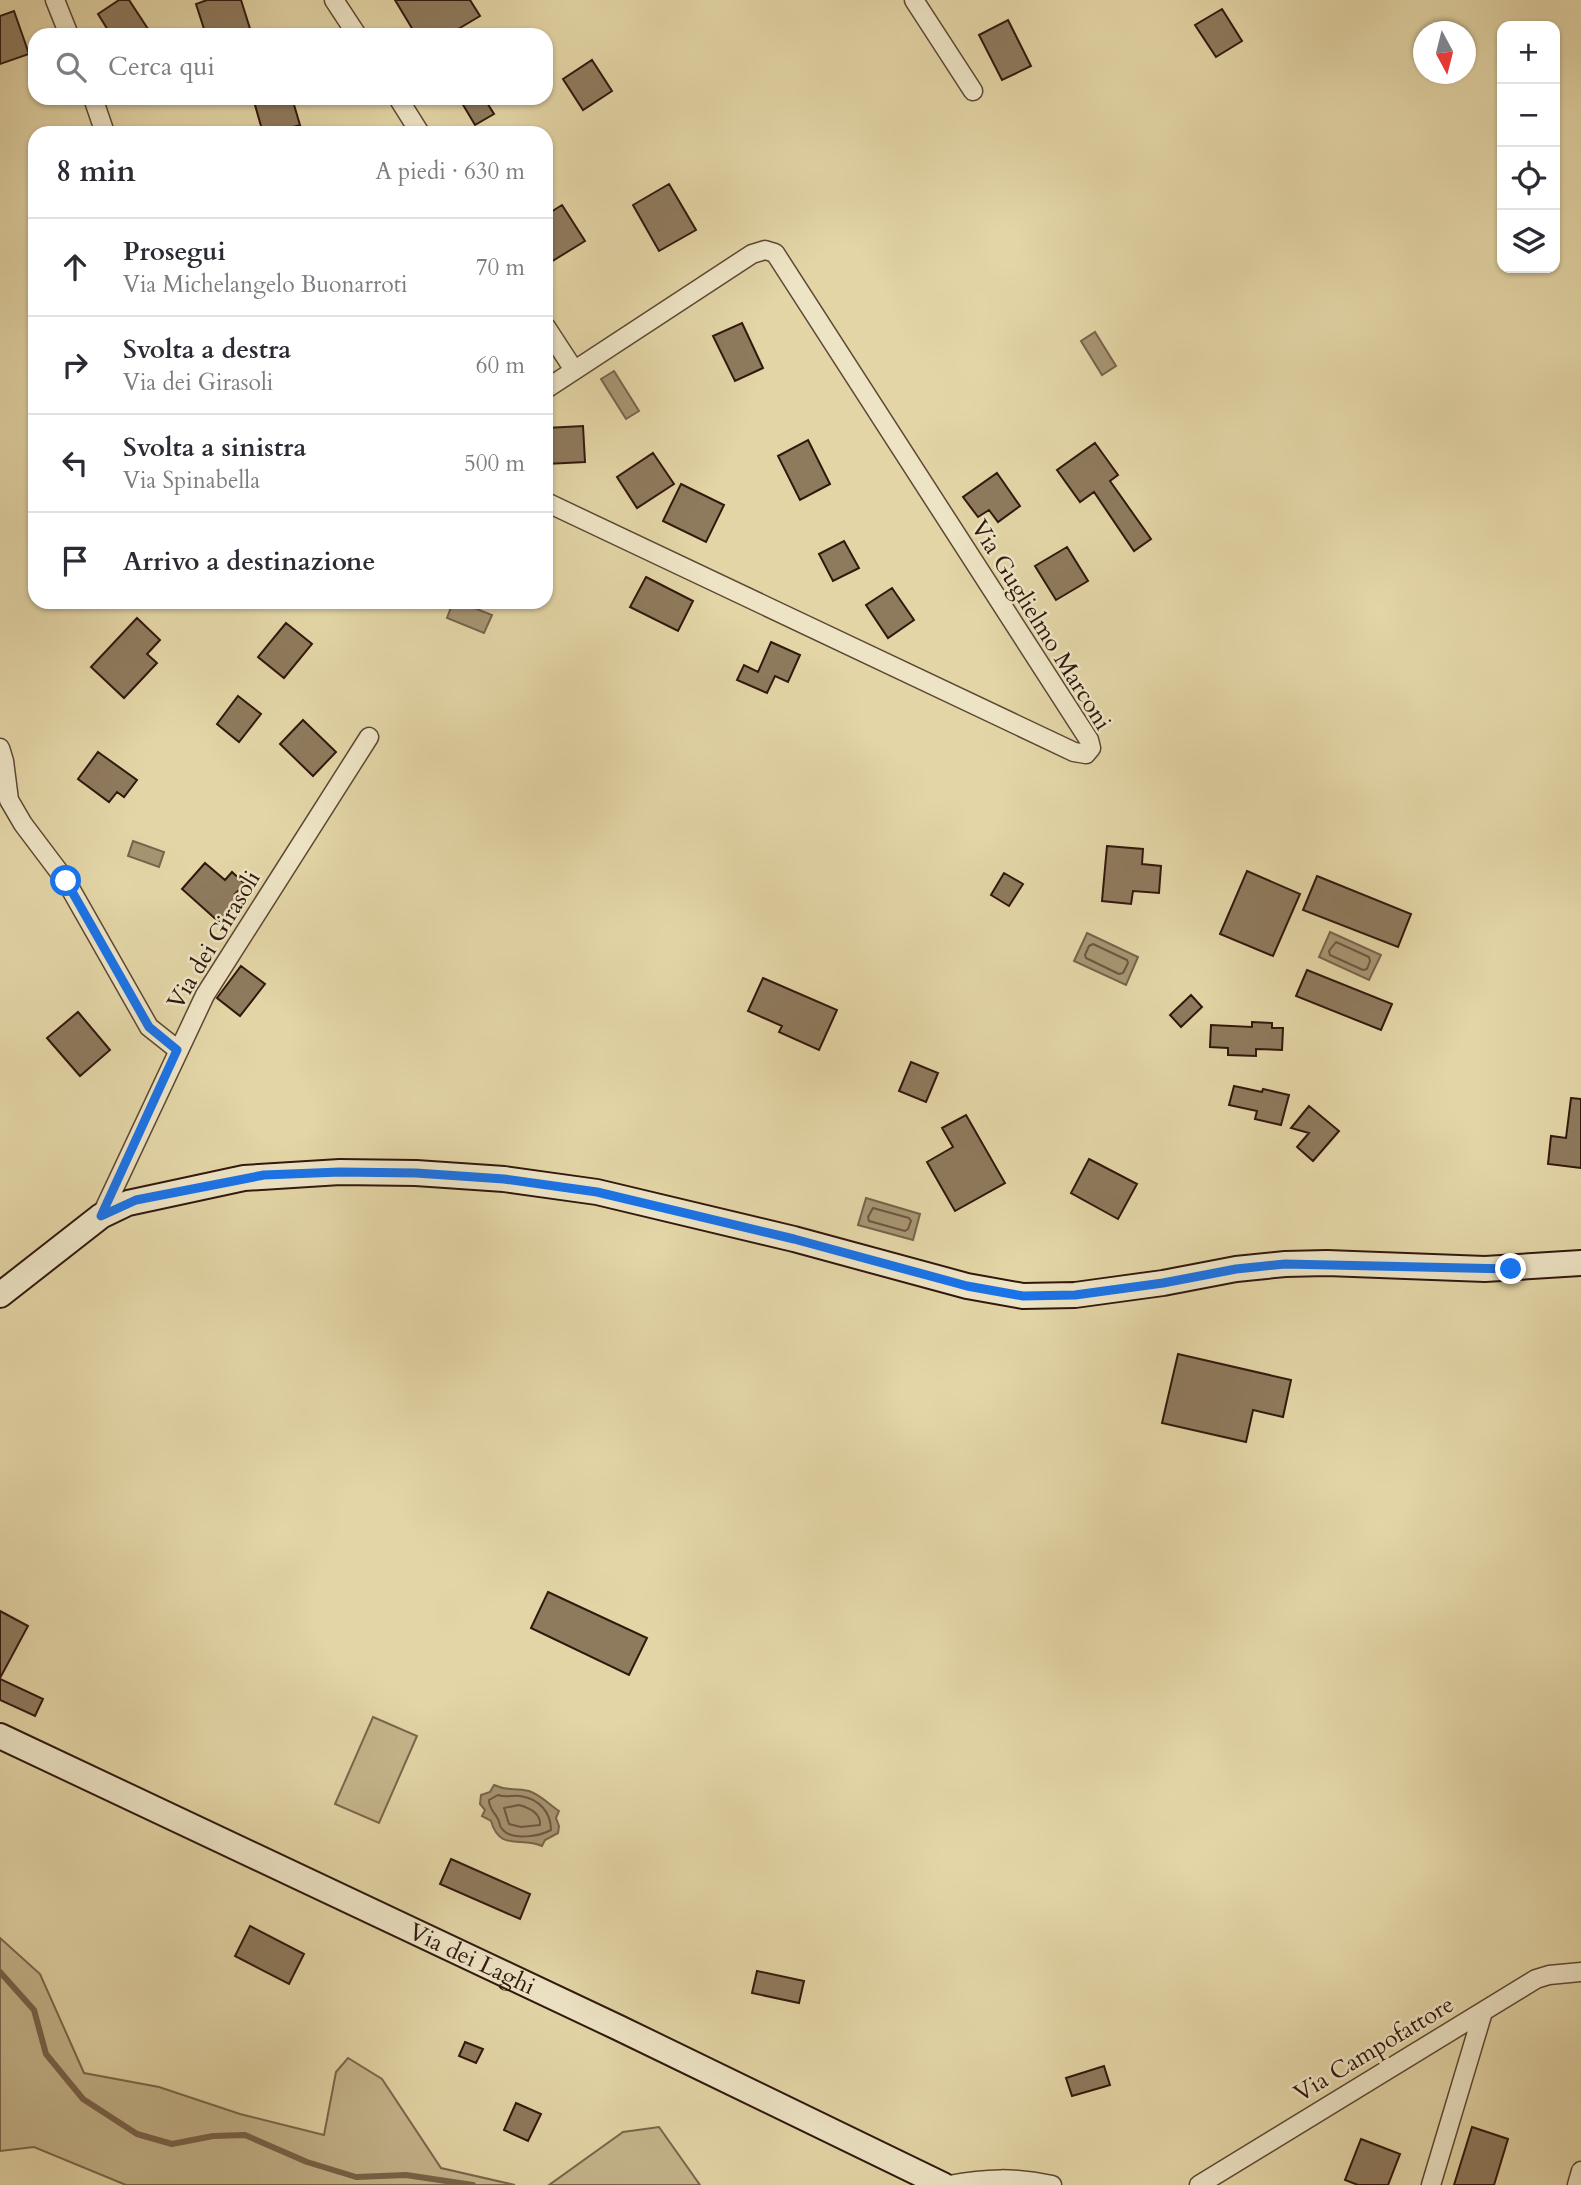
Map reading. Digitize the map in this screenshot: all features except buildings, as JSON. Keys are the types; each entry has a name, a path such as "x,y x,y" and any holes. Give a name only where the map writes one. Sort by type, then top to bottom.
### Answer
{"street":[{"path":"55,0 66,28"},
{"path":"334,0 352,28"},
{"path":"914,0 973,91"},
{"path":"95,105 103,126"},
{"path":"402,105 416,126"},
{"name":"Via Guglielmo Marconi","path":"553,384 752,254 765,250 775,253 1089,740 1090,752 1074,752 553,505"},
{"path":"553,338 574,370"},
{"name":"Via dei Girasoli","path":"101,1216 205,995 369,737"},
{"path":"0,748 9,800 23,824 66,881 149,1027 177,1050"},
{"path":"0,1295 101,1216 136,1200 264,1175 340,1172 416,1173 504,1179 597,1192 794,1239 967,1286 1023,1296 1075,1295 1236,1269 1285,1264 1498,1269 1581,1263"},
{"name":"Via dei Laghi","path":"0,1735 617,2027 943,2185"},
{"name":"Via Campofattore","path":"1199,2185 1536,1979 1581,1972"},
{"path":"1431,2185 1483,2012"},
{"path":"1577,2185 1581,2171"},
{"path":"950,2185 992,2178 1052,2185"}],"shaded area":[{"path":"373,1717 417,1736 379,1823 335,1804"},
{"path":"0,1938 40,1974 84,2073 159,2087 240,2114 324,2135 336,2072 348,2058 382,2079 441,2168 515,2185 126,2185 34,2147 0,2151"},
{"path":"659,2127 700,2185 549,2185 623,2132"}],"water":[{"path":"1095,332 1116,366 1102,375 1081,341"},
{"path":"614,371 639,411 626,419 601,379"},
{"path":"450,609 477,609 492,615 484,633 447,618"},
{"path":"133,841 164,852 159,867 128,856"},
{"path":"1330,932 1381,955 1369,980 1319,957"},
{"path":"1087,933 1138,957 1126,985 1074,961"},
{"path":"866,1198 920,1214 913,1240 858,1225"},
{"path":"494,1785 529,1791 541,1797 559,1811 556,1818 558,1833 545,1840 542,1846 500,1837 491,1821 482,1816 485,1810 480,1804 481,1795 490,1792"}],"waterway":[{"path":"0,1972 34,2010 46,2054 83,2099 137,2134 172,2144 213,2136 245,2135 307,2162 356,2177 406,2175 473,2185"}],"route":[{"path":"66,881 149,1027 177,1050 101,1216 136,1200 264,1175 416,1173 504,1179 597,1192 794,1239 967,1286 1023,1296 1075,1295 1163,1283 1236,1269 1285,1264 1511,1269"}]}
